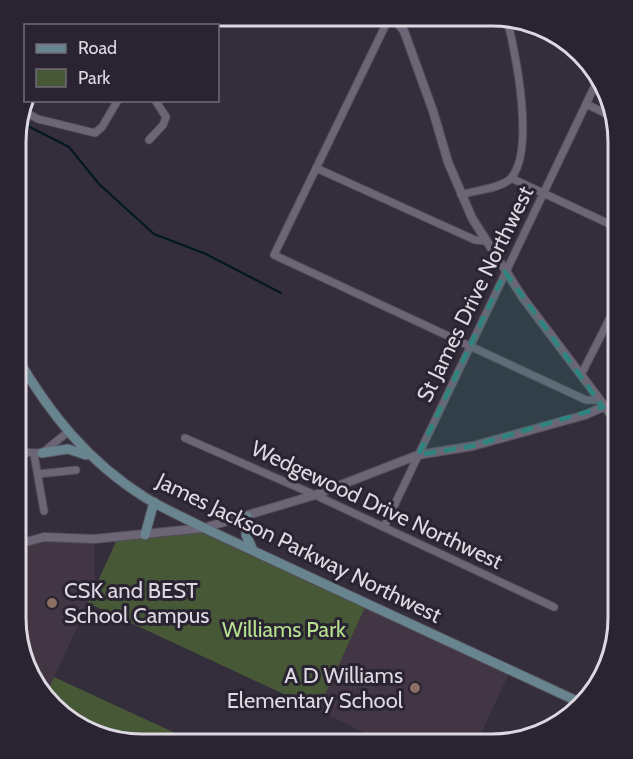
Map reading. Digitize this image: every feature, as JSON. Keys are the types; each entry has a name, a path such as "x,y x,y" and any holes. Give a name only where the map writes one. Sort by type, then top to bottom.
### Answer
{"main road":[{"name":"James Jackson Parkway Northwest","path":"26,374 34,388 68,432 92,458 121,482 154,502 204,528 573,699"},
{"path":"38,453 68,449 92,458"},
{"path":"145,535 154,502"},
{"path":"247,516 246,535 253,550"}],"street":[{"path":"385,26 274,255 586,400 601,403"},
{"path":"399,26 407,41 461,195 485,241 505,272 607,411"},
{"path":"461,195 504,183 511,178 523,132 518,71 508,26"},
{"name":"St James Drive Northwest","path":"384,527 594,87"},
{"path":"29,114 38,119 95,132 107,120 117,102"},
{"path":"149,140 163,125 165,117 156,102"},
{"path":"586,104 604,113"},
{"path":"316,168 475,240 485,241"},
{"path":"511,178 608,223"},
{"path":"581,375 608,324"},
{"path":"26,542 44,537 94,539 204,528 315,495 418,455 473,446 585,415 601,403"},
{"path":"26,452 38,453 68,432"},
{"name":"Wedgewood Drive Northwest","path":"185,438 315,495 554,607"},
{"path":"38,453 38,474 44,511"},
{"path":"38,474 76,470"}],"highlighted area":[{"path":"505,272 603,407 473,446 418,455"}],"shaded area":[{"name":"CSK and BEST School Campus","path":"94,539 95,588 50,687 34,662 26,632 26,541"},
{"name":"A D Williams Elementary School","path":"368,601 512,667 481,733 365,733 318,710"}],"green space":[{"name":"Williams Park","path":"203,528 368,601 318,710 88,603 118,537"},
{"path":"54,677 175,733 134,733 104,727 77,714 49,687"}],"waterway":[{"path":"26,125 69,147 99,184 154,234 206,254 281,293"}],"place":[{"name":"CSK and BEST School Campus","path":"52,603"},
{"name":"A D Williams Elementary School","path":"415,688"}]}
